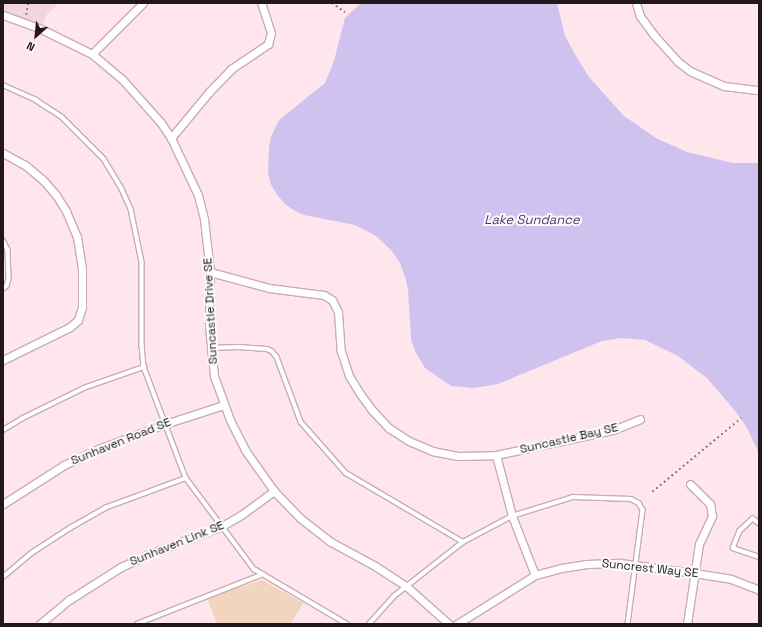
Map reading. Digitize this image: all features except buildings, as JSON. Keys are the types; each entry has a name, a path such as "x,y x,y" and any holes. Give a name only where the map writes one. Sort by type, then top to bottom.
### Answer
{"street":[{"path":"92,54 143,3"},
{"path":"171,138 209,92 231,69 268,44 270,33 261,3"},
{"path":"636,3 640,16 653,34 673,57 690,71 724,86 759,90"},
{"name":"Suncastle Drive SE","path":"3,15 24,22 92,54 122,78 152,111 171,138 198,195 204,219 210,272 209,326 214,376 224,405 245,450 274,491 315,531 347,552 375,566 406,586 449,624"},
{"path":"3,153 25,165 43,180 56,195 66,211 77,237 82,270 82,307 78,320 70,327 3,360"},
{"name":"Suncastle Bay SE","path":"210,272 268,288 328,297 337,307 341,351 349,376 372,410 380,419 409,441 432,451 457,456 496,455 613,430 640,419"},
{"name":"Sunhaven Road SE","path":"3,504 64,465 98,449 165,424 224,405"},
{"path":"496,455 512,516 535,575"},
{"path":"687,624 699,544 711,520 712,509 710,504 690,484"},
{"name":"Sunhaven Link SE","path":"40,624 70,600 121,567 222,526 241,515 274,491"},
{"name":"Suncrest Way SE","path":"457,624 535,575 561,568 587,564 603,563 636,565 694,573 730,579 759,590"}],"lane":[{"path":"3,85 36,100 62,117 104,159 122,189 131,209 142,262 142,345 144,367 186,478 254,569 261,575 347,624"},
{"path":"3,240 8,250 9,279 7,286 3,289"},
{"path":"211,348 238,347 267,349 272,351 277,357 301,422 346,473 463,542"},
{"path":"3,430 23,418 84,388 144,367"},
{"path":"3,577 30,554 70,528 105,508 186,478"},
{"path":"369,624 393,597 463,542 512,516 573,497 631,499 639,503 643,510 628,624"},
{"path":"759,524 753,519 740,531 733,548 759,557"},
{"path":"137,624 261,575"}],"path":[{"path":"24,22 28,10 28,3"},
{"path":"332,3 345,12"},
{"path":"652,492 741,418"}],"shaded area":[{"path":"3,3 59,3 47,14 41,29 3,15"},
{"path":"262,580 303,603 291,624 217,624 207,598"}],"water":[{"name":"Lake Sundance","path":"361,3 557,3 565,36 576,56 589,77 624,116 656,138 687,152 733,163 759,163 759,453 746,426 708,379 678,356 645,340 621,338 602,341 498,384 474,388 451,386 425,368 415,351 411,339 408,289 400,263 392,251 376,236 355,225 304,215 295,211 286,205 278,196 271,185 268,173 271,137 279,120 325,83 334,61 345,18"}]}
